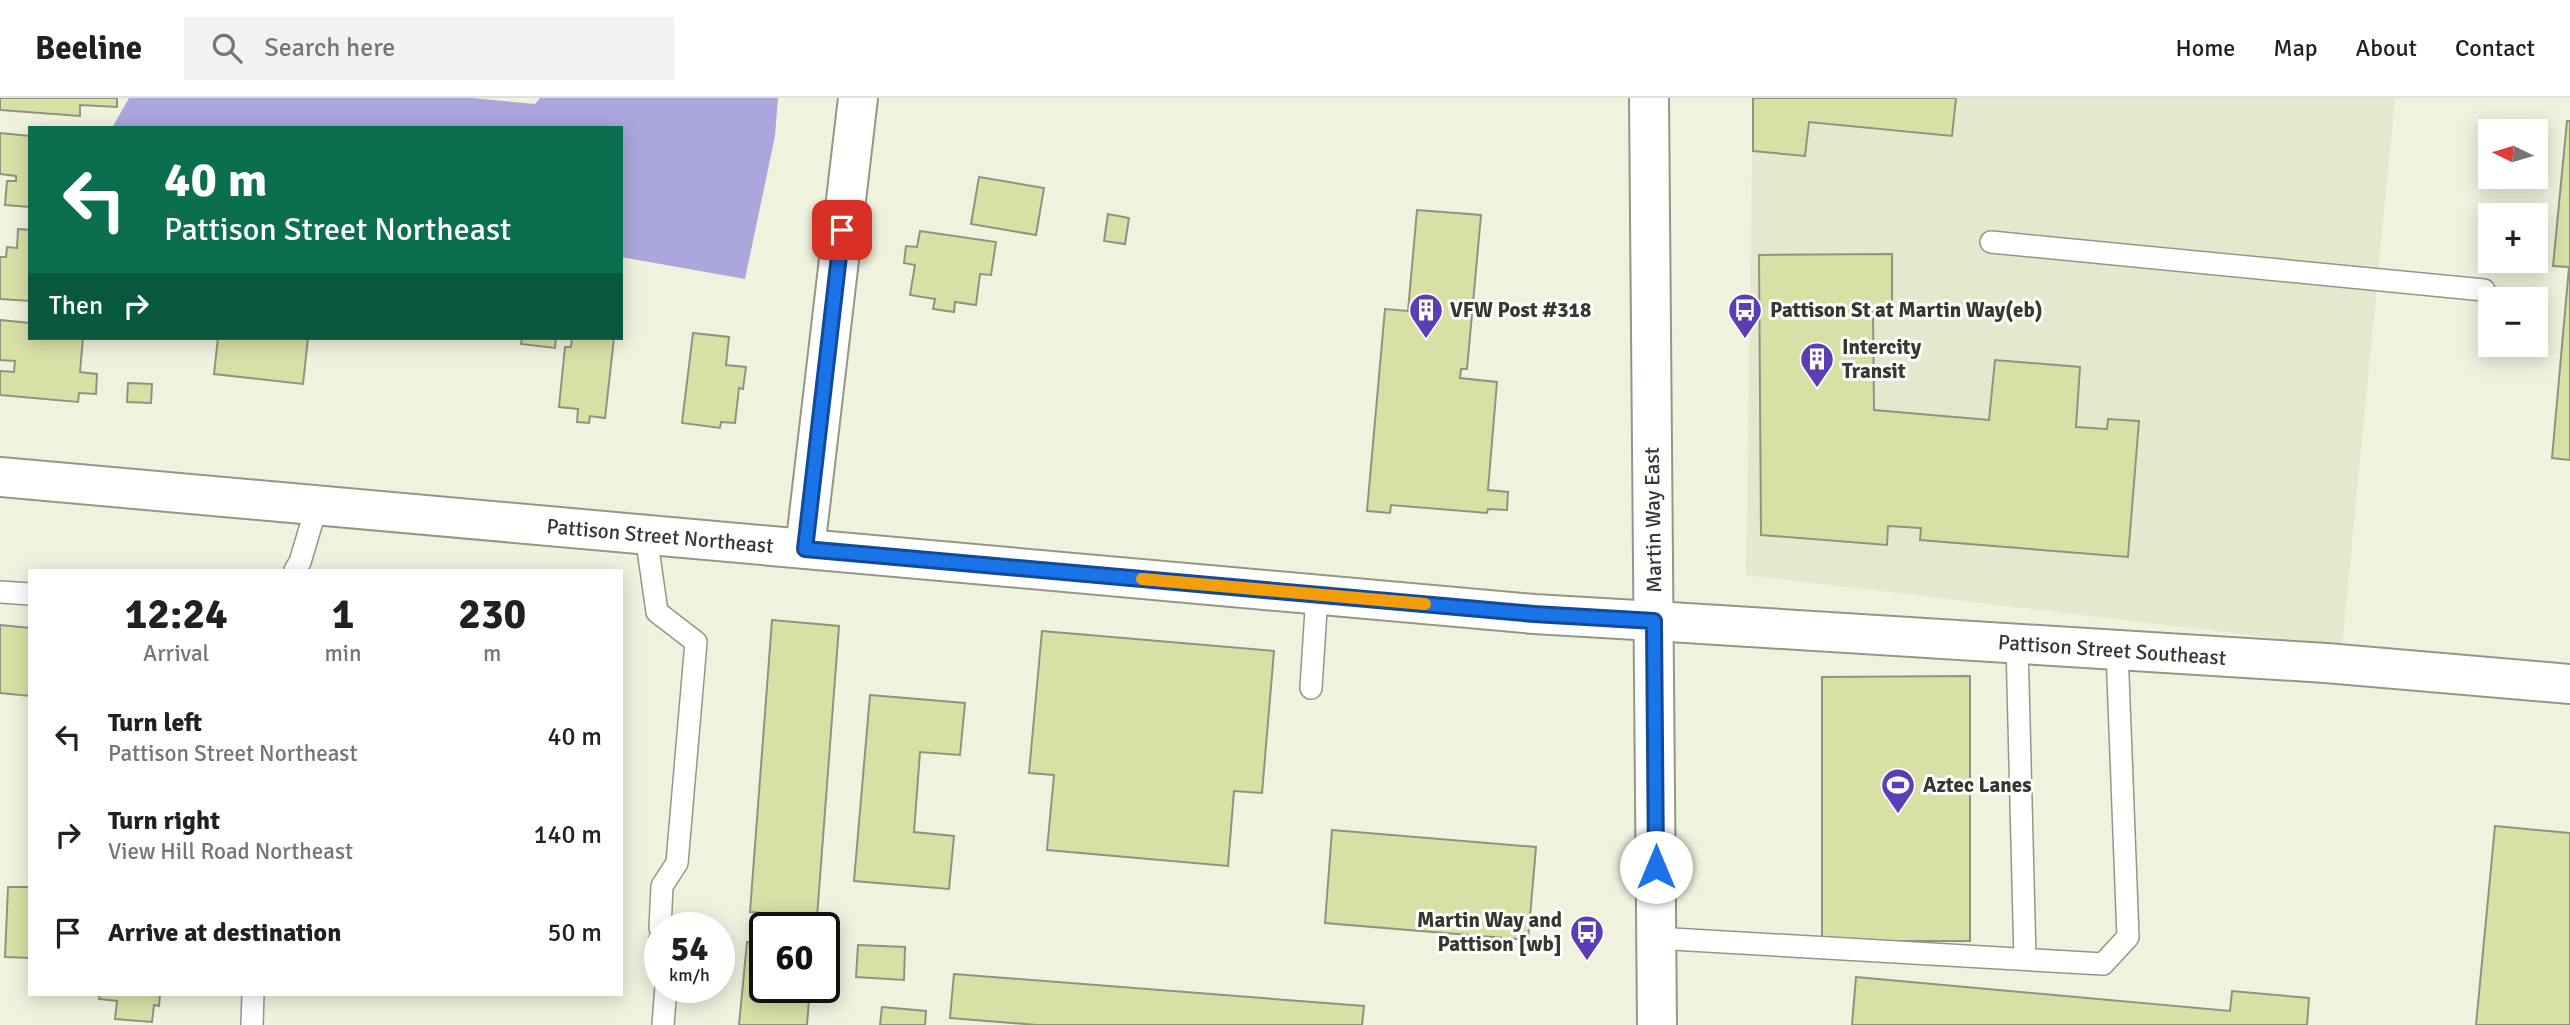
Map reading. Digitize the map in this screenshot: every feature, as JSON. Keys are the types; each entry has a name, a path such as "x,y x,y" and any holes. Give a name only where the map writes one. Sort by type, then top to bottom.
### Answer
{"street":[{"path":"805,549 858,98"},
{"name":"Martin Way East","path":"1649,98 1657,1025"},
{"name":"Pattison Street Northeast","path":"0,477 1534,614 1654,621"},
{"name":"Pattison Street Southeast","path":"1654,621 2326,663 2570,684"}],"lane":[{"path":"1991,242 2478,289"},
{"path":"296,569 317,505"},
{"path":"646,535 657,612 696,642 677,863 662,886 661,912"},
{"path":"0,592 28,594"},
{"path":"1311,688 1317,594"},
{"path":"2017,644 2025,959"},
{"path":"1656,938 2103,964 2128,937 2118,650"},
{"path":"252,1025 253,996"},
{"path":"663,1025 665,1003"}],"shaded area":[{"path":"129,98 472,98 535,104 540,98 778,98 775,136 745,279 623,257 623,126 113,126"},
{"path":"1753,98 2395,98 2342,646 1746,575"}],"building":[{"path":"0,98 117,98 117,107 80,105 80,116 0,110"},
{"path":"1753,98 1956,98 1952,136 1809,122 1805,156 1753,151"},
{"path":"2567,121 2570,121 2570,460 2552,458 2569,267 2553,266"},
{"path":"0,133 28,136 28,207 5,205 7,181 16,181 16,176 0,174"},
{"path":"979,177 1044,188 1036,235 971,224"},
{"name":"VFW Post #318","path":"1417,210 1481,215 1467,369 1461,369 1460,378 1497,382 1488,490 1508,492 1507,510 1488,509 1487,513 1391,505 1390,513 1367,511 1385,309 1408,311"},
{"path":"1108,214 1129,218 1125,244 1104,241"},
{"path":"18,229 28,230 28,301 0,299 0,257 6,257 7,247 17,248"},
{"path":"920,231 996,242 991,275 980,274 976,305 955,302 954,312 933,309 935,299 910,295 915,265 904,263 906,246 917,247"},
{"name":"Intercity Transit","path":"1892,254 1892,312 1873,312 1874,410 1989,420 1995,360 2080,367 2076,427 2107,429 2108,419 2139,421 2128,557 1920,540 1921,528 1888,526 1887,545 1761,535 1759,255"},
{"path":"0,320 28,323 28,340 83,340 80,372 97,374 96,394 79,393 78,402 0,395 0,371 14,372 15,361 0,360"},
{"path":"693,333 729,337 726,365 746,367 743,389 739,388 735,423 721,422 720,428 682,423"},
{"path":"218,340 308,340 303,384 214,374"},
{"path":"522,340 556,340 555,348 521,344"},
{"path":"572,340 614,340 605,418 590,416 589,423 577,422 578,409 559,407 565,347 571,347"},
{"path":"128,383 152,384 151,403 127,402"},
{"path":"772,620 839,626 817,912 750,912"},
{"path":"0,625 28,628 28,696 0,693"},
{"path":"1042,631 1274,651 1262,793 1234,791 1228,866 1047,850 1054,775 1029,773"},
{"path":"1970,676 1970,941 1822,941 1822,677"},
{"path":"870,695 965,703 960,755 920,752 914,832 954,836 949,889 854,881"},
{"path":"2495,826 2570,833 2570,1025 2476,1025"},
{"path":"1332,830 1536,847 1528,940 1325,923"},
{"path":"8,887 28,887 28,958 5,957"},
{"path":"747,942 749,1003 809,1003 807,1025 739,1025"},
{"path":"858,945 905,947 904,980 856,977"},
{"path":"954,974 1364,1006 1362,1025 1037,1025 950,1018"},
{"path":"1856,977 2230,1011 2232,991 2309,998 2307,1025 1852,1025"},
{"path":"100,996 160,996 159,1006 154,1005 152,1022 115,1019 117,1001 99,999"},
{"path":"882,1007 926,1011 925,1025 880,1025"}],"slow traffic":[{"path":"1142,579 1425,604"}],"place":[{"name":"VFW Post #318","path":"1426,340"},
{"name":"Pattison St at Martin Way(eb)","path":"1745,340"},
{"name":"Intercity Transit","path":"1817,389"},
{"name":"Aztec Lanes","path":"1898,815"},
{"name":"Martin Way and Pattison [wb]","path":"1587,962"}],"route":[{"path":"842,230 805,549 1534,614 1654,621 1656,867"}]}
